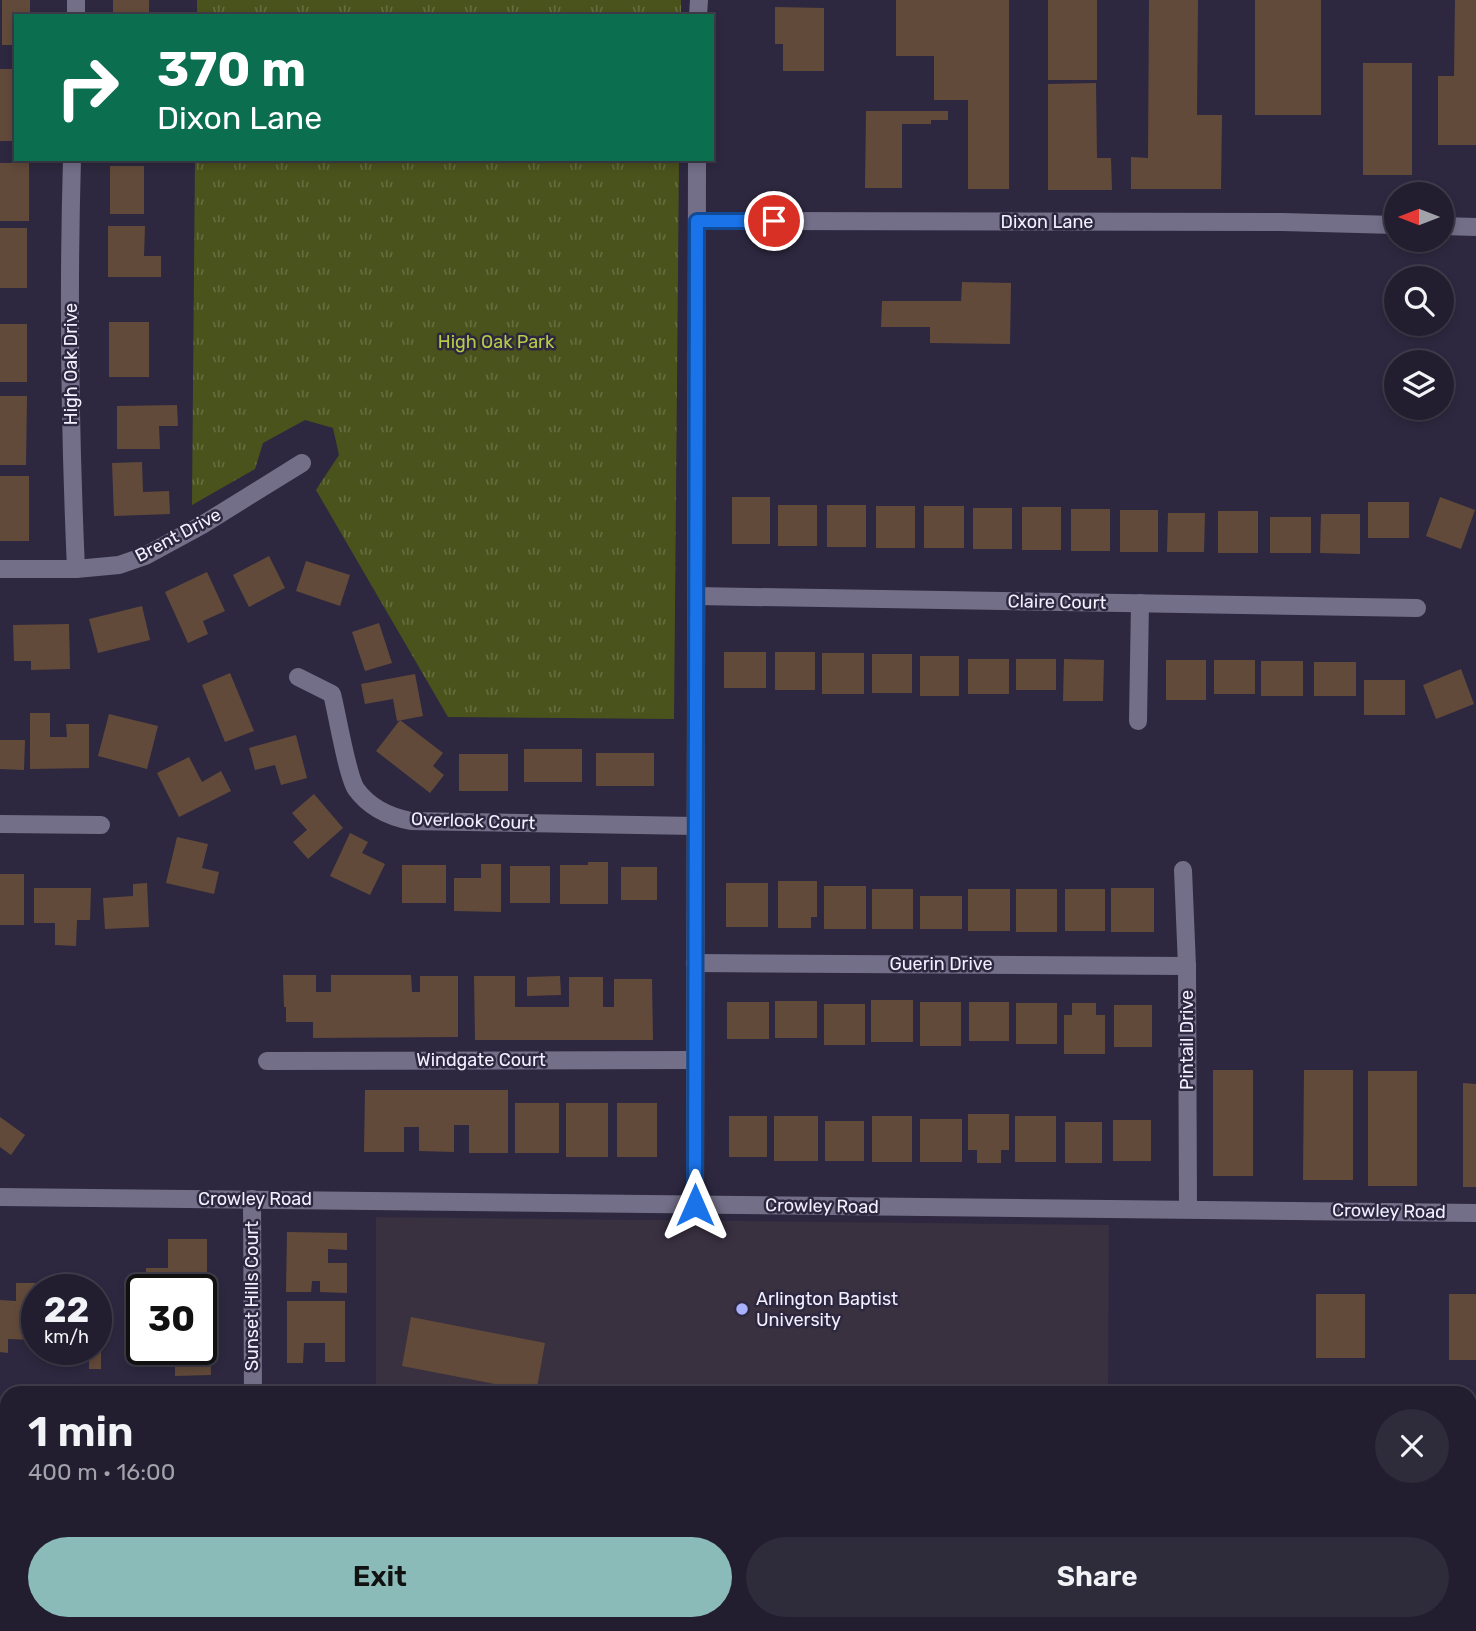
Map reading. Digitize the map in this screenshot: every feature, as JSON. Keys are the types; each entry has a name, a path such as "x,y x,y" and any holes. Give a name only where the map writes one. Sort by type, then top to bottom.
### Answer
{"street":[{"name":"High Oak Drive","path":"72,161 72,476 76,569"},
{"path":"695,1205 698,161"},
{"name":"Dixon Lane","path":"697,221 1282,222 1384,225"},
{"path":"1454,226 1476,227"},
{"name":"Brent Drive","path":"0,569 76,569 119,565 145,556 202,525 302,463"},
{"name":"Claire Court","path":"696,596 1417,608"},
{"path":"1138,721 1140,603"},
{"name":"Overlook Court","path":"298,677 332,694 354,786 368,803 395,818 411,821 695,826"},
{"path":"0,824 100,825"},
{"name":"Pintail Drive","path":"1183,870 1187,965 1188,1209"},
{"name":"Guerin Drive","path":"695,963 1187,965"},
{"name":"Windgate Court","path":"267,1060 695,1060"},
{"name":"Crowley Road","path":"0,1197 1476,1213"},
{"name":"Sunset Hills Court","path":"252,1199 253,1386"}],"shaded area":[{"name":"Arlington Baptist University","path":"376,1217 1109,1225 1108,1386 376,1386"}],"green space":[{"path":"197,0 681,0 681,14 197,14"},
{"name":"High Oak Park","path":"195,161 679,161 674,719 448,717 316,490 339,455 333,428 305,420 263,443 255,469 192,505"}],"building":[{"path":"2,0 30,0 30,14 14,14 14,45 2,45"},
{"path":"113,0 149,0 149,14 113,14"},
{"path":"896,0 1009,0 1009,189 968,189 968,100 934,100 934,56 896,56"},
{"path":"1048,0 1097,0 1097,80 1048,80"},
{"path":"1149,0 1198,0 1197,115 1222,115 1221,189 1131,189 1131,157 1148,158"},
{"path":"1255,0 1321,0 1321,115 1255,115"},
{"path":"1455,0 1476,0 1476,145 1438,145 1438,76 1454,76"},
{"path":"775,7 824,8 824,71 783,71 783,44 775,44"},
{"path":"1363,63 1412,63 1412,175 1363,175"},
{"path":"0,69 14,69 14,141 0,141"},
{"path":"1096,83 1097,158 1111,158 1112,190 1048,190 1048,84"},
{"path":"866,111 948,111 948,120 931,120 931,124 902,124 902,188 865,188"},
{"path":"0,163 29,163 29,221 0,221"},
{"path":"110,166 144,166 144,214 110,214"},
{"path":"108,226 145,226 144,256 161,256 161,277 108,277"},
{"path":"0,228 27,228 27,288 0,288"},
{"path":"962,282 1011,283 1010,344 930,343 930,327 881,327 882,301 961,301"},
{"path":"109,322 149,322 149,377 109,377"},
{"path":"0,324 27,324 27,382 0,382"},
{"path":"0,396 27,396 26,465 0,465"},
{"path":"177,405 178,426 159,426 160,449 117,449 117,406"},
{"path":"142,462 143,492 169,491 170,514 114,516 112,463"},
{"path":"0,476 29,476 29,541 0,541"},
{"path":"732,497 770,497 770,544 732,544"},
{"path":"1440,497 1475,510 1461,549 1426,536"},
{"path":"1368,502 1409,502 1409,538 1368,538"},
{"path":"778,505 817,505 817,546 778,546"},
{"path":"827,505 866,505 866,547 827,547"},
{"path":"876,506 915,506 915,548 876,548"},
{"path":"924,506 964,506 964,548 924,548"},
{"path":"1022,507 1061,507 1061,550 1022,550"},
{"path":"973,508 1012,508 1012,549 973,549"},
{"path":"1071,509 1110,509 1110,551 1071,551"},
{"path":"1120,510 1158,510 1158,552 1120,552"},
{"path":"1218,511 1258,511 1258,553 1218,553"},
{"path":"1168,513 1205,513 1204,552 1167,552"},
{"path":"1321,514 1360,514 1360,554 1320,553"},
{"path":"1270,517 1311,517 1311,553 1270,553"},
{"path":"269,556 285,588 249,607 233,575"},
{"path":"306,561 350,575 340,606 296,591"},
{"path":"207,572 225,611 203,621 208,634 188,643 165,592"},
{"path":"142,606 150,640 98,653 89,619"},
{"path":"379,623 392,663 365,671 352,632"},
{"path":"69,624 70,669 31,670 31,661 14,661 13,625"},
{"path":"724,652 766,652 766,688 724,688"},
{"path":"775,652 815,652 815,690 775,690"},
{"path":"822,653 864,653 864,694 822,694"},
{"path":"872,654 912,654 912,693 872,693"},
{"path":"920,656 959,656 959,696 920,696"},
{"path":"968,659 1009,659 1009,694 968,694"},
{"path":"1016,659 1056,659 1056,690 1016,690"},
{"path":"1064,659 1104,660 1103,701 1063,701"},
{"path":"1166,660 1206,660 1206,700 1166,700"},
{"path":"1214,660 1255,660 1255,694 1214,694"},
{"path":"1261,661 1303,661 1303,696 1261,696"},
{"path":"1314,662 1356,662 1356,696 1314,696"},
{"path":"1461,669 1474,704 1436,719 1423,685"},
{"path":"230,673 254,731 225,742 202,685"},
{"path":"415,674 423,716 397,721 393,699 365,704 361,684"},
{"path":"1364,680 1405,680 1405,715 1364,715"},
{"path":"30,713 50,713 50,737 67,737 66,724 89,724 89,768 30,769"},
{"path":"109,714 158,726 147,769 98,756"},
{"path":"400,720 443,753 433,766 444,775 430,793 376,751"},
{"path":"296,735 307,778 281,785 275,765 255,770 249,748"},
{"path":"0,740 25,740 24,770 0,769"},
{"path":"524,749 582,749 582,782 524,782"},
{"path":"596,753 654,753 654,786 596,786"},
{"path":"459,754 508,754 508,791 459,791"},
{"path":"189,757 202,782 221,771 231,791 179,817 157,773"},
{"path":"314,794 343,828 308,859 293,842 307,830 292,813"},
{"path":"350,833 368,842 362,853 385,864 370,895 330,876"},
{"path":"177,837 208,844 202,868 219,872 214,894 166,883"},
{"path":"588,862 608,862 608,904 560,904 560,865 588,865"},
{"path":"481,864 501,864 501,912 454,911 454,878 481,878"},
{"path":"402,865 446,865 446,903 402,903"},
{"path":"510,866 550,866 550,903 510,903"},
{"path":"621,867 657,867 657,900 621,900"},
{"path":"0,874 24,874 24,925 0,925"},
{"path":"778,881 817,881 817,917 811,917 811,928 778,928"},
{"path":"147,883 149,927 105,929 103,898 133,896 133,884"},
{"path":"726,883 768,883 768,927 726,927"},
{"path":"824,886 866,886 866,929 824,929"},
{"path":"34,888 91,888 90,920 77,920 76,946 55,945 55,923 34,923"},
{"path":"1111,888 1154,888 1154,932 1111,932"},
{"path":"872,889 913,889 913,929 872,929"},
{"path":"968,889 1010,889 1010,931 968,931"},
{"path":"1016,889 1057,889 1057,932 1016,932"},
{"path":"1065,889 1105,889 1105,931 1065,931"},
{"path":"920,896 962,896 962,929 920,929"},
{"path":"283,975 316,975 316,992 331,992 331,975 411,975 412,992 420,992 420,976 458,976 458,1037 313,1038 313,1022 286,1022"},
{"path":"474,976 515,976 515,1007 569,1007 569,977 603,977 603,1007 614,1007 614,979 652,979 653,1040 475,1040"},
{"path":"560,976 561,995 527,996 527,977"},
{"path":"871,1000 913,1000 913,1042 871,1042"},
{"path":"775,1001 817,1001 817,1038 775,1038"},
{"path":"727,1002 769,1002 769,1039 727,1039"},
{"path":"920,1002 961,1002 961,1046 920,1046"},
{"path":"969,1002 1009,1002 1009,1041 969,1041"},
{"path":"1016,1003 1057,1003 1057,1044 1016,1044"},
{"path":"1072,1003 1096,1003 1096,1015 1105,1015 1105,1054 1064,1054 1064,1015 1072,1015"},
{"path":"824,1004 865,1004 865,1045 824,1045"},
{"path":"1114,1005 1152,1005 1152,1047 1114,1047"},
{"path":"1213,1070 1253,1070 1253,1176 1213,1176"},
{"path":"1304,1070 1353,1070 1353,1180 1303,1180"},
{"path":"1368,1071 1417,1071 1417,1186 1368,1186"},
{"path":"1463,1083 1476,1084 1476,1187 1463,1187"},
{"path":"365,1090 508,1090 508,1153 469,1153 469,1125 454,1125 454,1152 419,1151 419,1127 404,1127 404,1152 364,1152"},
{"path":"515,1103 559,1103 559,1153 515,1153"},
{"path":"566,1103 608,1103 608,1157 566,1157"},
{"path":"617,1103 657,1103 657,1157 617,1157"},
{"path":"968,1114 1009,1114 1009,1150 1001,1150 1001,1163 977,1163 977,1150 968,1150"},
{"path":"729,1116 767,1116 767,1157 729,1157"},
{"path":"774,1116 818,1116 818,1161 774,1161"},
{"path":"872,1116 912,1116 912,1162 872,1162"},
{"path":"1015,1116 1056,1116 1056,1162 1015,1162"},
{"path":"0,1117 25,1135 11,1155 0,1147"},
{"path":"920,1119 962,1119 962,1162 920,1162"},
{"path":"1113,1120 1151,1120 1151,1161 1113,1161"},
{"path":"825,1121 864,1121 864,1161 825,1161"},
{"path":"1065,1122 1102,1122 1102,1163 1065,1163"},
{"path":"287,1232 347,1233 347,1250 328,1249 328,1263 347,1263 347,1293 320,1292 320,1281 312,1281 311,1292 286,1292"},
{"path":"168,1239 207,1239 207,1274 146,1274 146,1268 168,1268"},
{"path":"16,1283 21,1283 21,1340 8,1339 8,1353 0,1352 0,1300 16,1301"},
{"path":"1316,1294 1365,1294 1365,1358 1316,1358"},
{"path":"1449,1294 1476,1294 1476,1360 1449,1360"},
{"path":"287,1301 345,1301 345,1362 325,1362 325,1343 304,1343 303,1363 287,1363"},
{"path":"411,1317 545,1343 537,1386 495,1386 402,1366"},
{"path":"89,1365 101,1365 101,1369 89,1369"},
{"path":"175,1365 211,1365 211,1375 175,1376"},
{"path":"288,1384 334,1384 334,1386"}],"place":[{"name":"Arlington Baptist University","path":"742,1309"}],"route":[{"path":"695,1205 697,221 774,221"}]}
